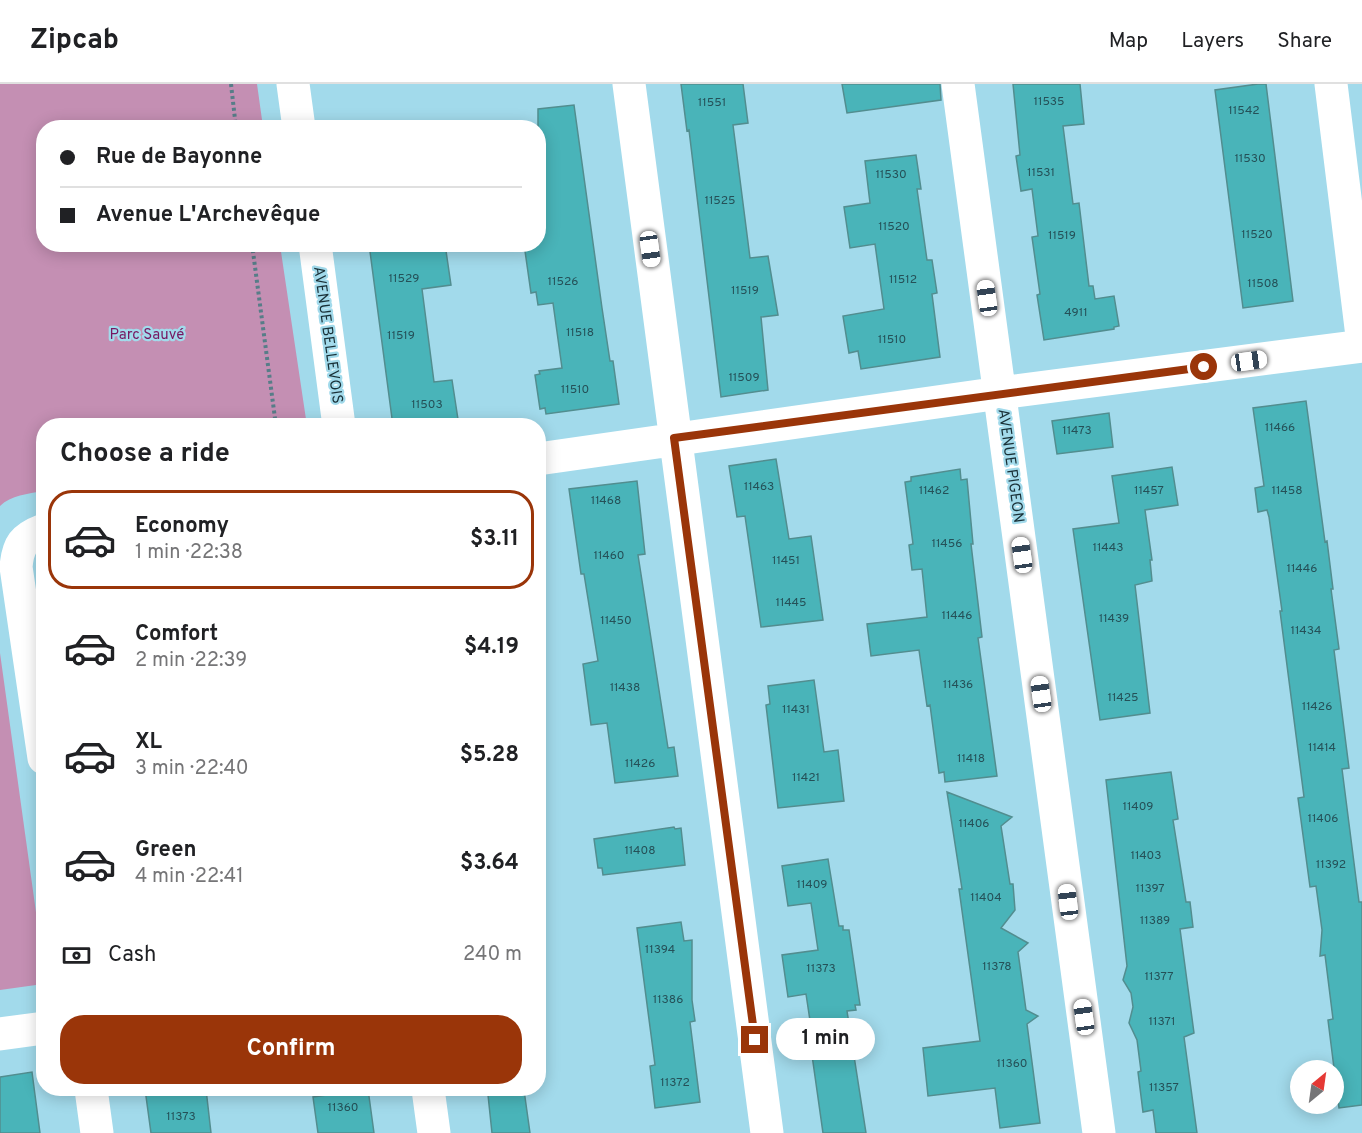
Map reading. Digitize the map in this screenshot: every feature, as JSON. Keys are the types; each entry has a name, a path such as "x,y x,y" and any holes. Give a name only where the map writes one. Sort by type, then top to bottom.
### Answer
{"street":[{"path":"293,84 298,120"},
{"path":"629,84 767,1133"},
{"name":"AVENUE PIGEON","path":"958,84 1100,1133"},
{"path":"1331,84 1362,336"},
{"name":"AVENUE BELLEVOIS","path":"316,252 338,418"},
{"path":"546,458 1000,393 1362,346"},
{"path":"36,533 22,543 17,552 16,567 36,703"},
{"path":"0,1034 36,1029"},
{"path":"92,1096 97,1133"},
{"path":"429,1096 434,1133"}],"path":[{"path":"231,84 235,120"},
{"path":"253,252 275,418"}],"green space":[{"name":"Parc Sauvé","path":"0,84 257,84 262,120 36,120 36,252 281,252 306,418 36,418 36,492 14,497 0,506"},
{"path":"0,653 36,912 36,985 0,990"}],"building":[{"path":"681,84 743,84 748,123 733,125 750,258 768,256 778,315 761,317 768,390 721,397 689,130 687,131"},
{"path":"842,84 940,84 941,100 847,113"},
{"path":"1013,84 1080,84 1084,124 1063,126 1073,204 1079,203 1089,286 1093,286 1095,299 1114,296 1119,326 1114,329 1044,340 1032,237 1038,236 1032,189 1021,191 1016,156 1020,155"},
{"path":"1266,84 1293,301 1243,308 1215,90"},
{"path":"574,105 602,308 619,404 546,414 545,408 540,409 535,375 540,374 539,371 562,368 553,303 538,305 536,292 531,293 525,252 546,252 546,120 538,120 538,109"},
{"path":"916,155 921,189 917,189 927,260 932,260 937,293 932,294 940,357 861,369 858,351 849,353 843,316 884,309 875,244 850,248 844,207 870,203 865,161"},
{"path":"370,252 446,252 451,285 422,289 434,382 452,380 458,418 392,418"},
{"path":"1306,401 1333,589 1331,589 1339,649 1334,650 1349,768 1342,769 1359,902 1362,902 1362,1105 1344,1107 1344,1060 1333,1060 1328,1020 1333,1019 1325,955 1320,956 1322,930 1316,886 1310,887 1298,798 1304,797 1280,611 1282,611 1269,517 1267,510 1258,512 1255,488 1264,486 1253,408"},
{"path":"1109,413 1113,447 1057,454 1052,421"},
{"path":"776,459 789,539 811,536 823,620 761,627 745,516 737,517 729,466"},
{"path":"1172,467 1178,505 1145,510 1152,560 1150,560 1152,581 1135,585 1150,713 1100,720 1073,529 1119,523 1112,476"},
{"path":"960,469 961,480 967,479 973,544 971,544 982,637 978,638 997,776 945,782 944,772 939,773 930,705 927,706 919,650 871,656 867,624 927,617 922,569 912,570 909,545 913,544 905,482 911,481 911,477"},
{"path":"637,481 645,554 638,555 668,748 674,747 678,776 615,783 607,723 591,725 583,664 598,661 584,574 581,574 569,489"},
{"path":"814,680 824,752 838,750 844,801 778,808 766,705 770,704 768,686"},
{"path":"1171,772 1178,819 1173,820 1186,902 1190,902 1193,927 1180,929 1194,1033 1184,1037 1197,1133 1156,1133 1153,1110 1143,1112 1137,1040 1129,1023 1133,1007 1131,993 1123,980 1127,966 1106,780"},
{"path":"947,792 1012,817 1001,826 1010,884 1013,884 1015,910 1001,928 1028,943 1018,952 1026,1010 1038,1016 1027,1024 1040,1123 1000,1128 995,1088 928,1096 923,1048 980,1041 959,889 962,889"},
{"path":"674,827 675,829 681,828 685,865 603,875 602,868 598,868 594,839"},
{"path":"828,859 839,926 843,926 843,930 849,930 860,1005 855,1005 856,1010 847,1011 866,1133 823,1133 806,994 788,997 782,955 818,950 811,903 788,906 782,866"},
{"path":"681,922 684,941 692,940 692,1000 695,1021 690,1022 700,1102 655,1108 650,1066 655,1065 637,928"},
{"path":"32,1072 40,1133 0,1133 0,1077"},
{"path":"146,1096 207,1096 211,1133 151,1133"},
{"path":"369,1096 374,1133 318,1133 313,1097"},
{"path":"488,1096 525,1096 530,1133 492,1133"}],"route":[{"path":"755,1040 674,438 1204,367"}]}
